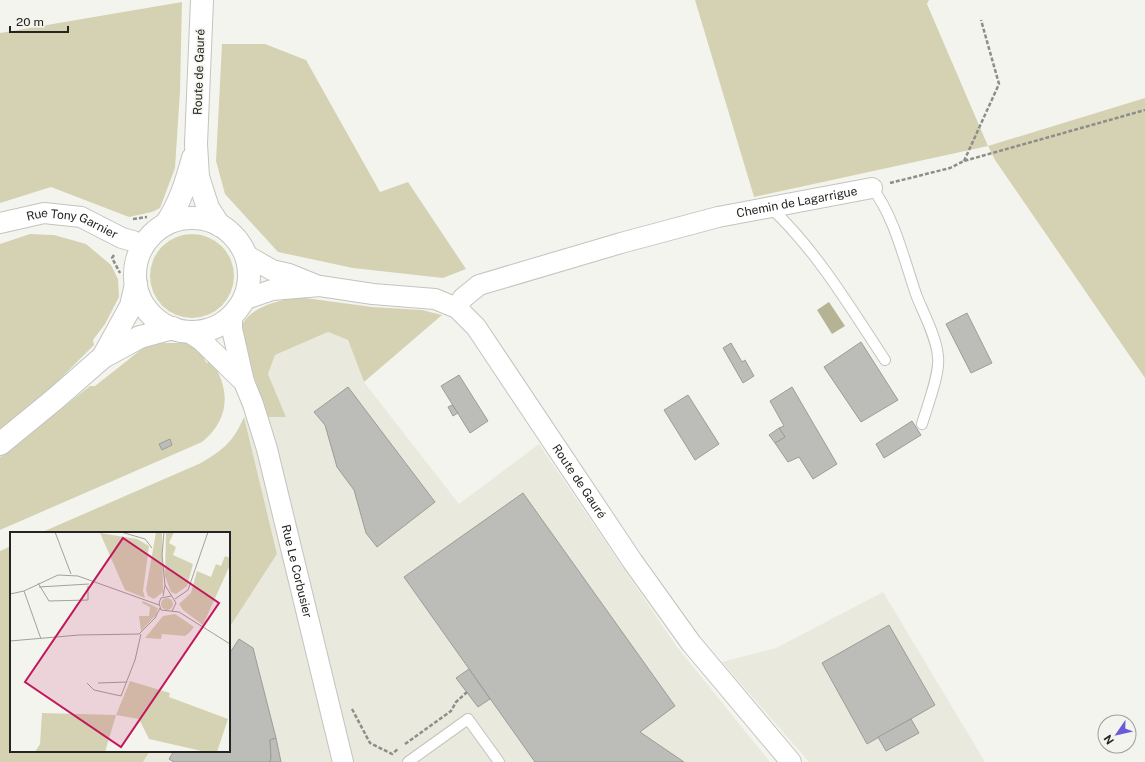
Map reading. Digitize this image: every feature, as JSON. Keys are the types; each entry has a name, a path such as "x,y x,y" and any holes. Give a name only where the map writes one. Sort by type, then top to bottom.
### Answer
{"street":[{"name":"Route de Gauré","path":"202,0 196,144 198,177 208,208 219,225"},
{"name":"Route de Gauré","path":"166,224 176,210 182,195 196,144"},
{"name":"Chemin de Lagarrigue","path":"457,308 463,298 479,285 621,243 711,219 872,188"},
{"name":"Rue Tony Garnier","path":"0,224 44,213 81,217 122,238 133,241 142,248"},
{"path":"103,357 131,306 136,284 138,261 142,248 156,231 166,224 192,218 206,220 219,225 230,232 239,243 246,255 249,270 248,286 238,308 222,324 199,332 180,330 160,322 149,311 140,298 136,284"},
{"name":"Route de Gauré","path":"246,255 272,270 289,274 320,286 373,294 435,299 457,308 476,327 633,562 691,643 791,762"},
{"name":"Route de Gauré","path":"238,308 272,290 320,286"},
{"name":"Rue Le Corbusier","path":"238,308 232,329 244,382 253,404 267,449 343,762"},
{"path":"0,444 103,357 140,337 180,330"},
{"name":"Rue Le Corbusier","path":"180,330 202,342 244,382"}],"lane":[{"path":"872,188 879,197 889,218 917,297 932,332 938,356 937,370 922,424"},
{"path":"770,207 790,226 809,248 885,360"},
{"path":"408,762 468,719 499,762"}],"path":[{"path":"964,161 999,84 981,20"},
{"name":"Chemin de Lagarrigue","path":"872,188 950,168 964,161 1145,110"},
{"path":"332,714 352,708 370,743 392,754 451,711 456,702 467,692"}],"shaded area":[{"path":"695,0 929,0 927,4 988,146 754,197"},
{"path":"182,2 180,91 175,168 160,208 152,212 129,217 51,187 0,203 0,33"},
{"path":"222,44 265,44 306,60 380,192 408,182 466,269 443,278 353,268 278,252 225,194 216,161"},
{"path":"1145,98 1145,378 995,160 988,146"},
{"path":"30,234 54,235 86,244 111,265 118,279 119,297 105,324 93,340 94,345 53,386 0,430 0,244"},
{"path":"192,234 208,237 222,246 231,260 234,276 231,292 222,306 208,315 192,318 176,315 162,306 153,292 150,276 153,260 162,246 176,237"},
{"path":"298,297 372,307 422,310 442,315 364,382 348,340 328,332 275,355 268,374 286,417 268,417 239,334 243,323 260,308 283,300"},
{"path":"829,302 845,326 832,334 817,310"},
{"path":"328,332 348,340 364,382 459,504 539,444 677,647 770,762 143,762 149,752 230,752 230,626 277,554 244,417 286,417 268,374 275,355"},
{"path":"162,343 185,343 200,351 207,357 204,359 207,363 211,360 218,371 224,393 224,404 218,424 211,433 202,442 0,530 0,457 90,386 95,386 147,345"},
{"path":"244,417 277,554 230,626 230,532 42,532 201,463 222,449 232,439"},
{"path":"10,546 10,752 149,752 143,762 0,762 0,551"},
{"path":"883,592 985,762 809,762 722,662 776,648"}],"building":[{"path":"967,313 992,363 971,373 946,324"},
{"path":"861,342 898,400 861,422 824,367"},
{"path":"731,343 742,362 745,360 754,376 743,383 723,348"},
{"path":"459,375 488,421 470,433 441,386"},
{"path":"348,387 435,502 377,547 366,533 354,490 337,467 325,425 314,412"},
{"path":"792,387 837,464 813,479 799,457 788,462 775,443 785,437 779,428 784,426 770,401"},
{"path":"688,395 719,444 695,460 664,410"},
{"path":"452,405 458,413 453,416 448,407"},
{"path":"912,421 921,435 884,458 876,444"},
{"path":"779,428 785,437 775,443 769,435"},
{"path":"170,439 172,445 162,450 159,444"},
{"path":"523,493 675,706 640,732 684,762 535,762 404,577"},
{"path":"889,625 935,705 867,744 822,663"},
{"path":"239,639 253,648 276,738 270,740 270,762 174,762 169,759 173,752 230,752 230,652"},
{"path":"469,669 490,699 478,707 456,678"},
{"path":"911,719 919,733 886,751 878,737"},
{"path":"276,738 281,762 270,762 270,740"}]}
